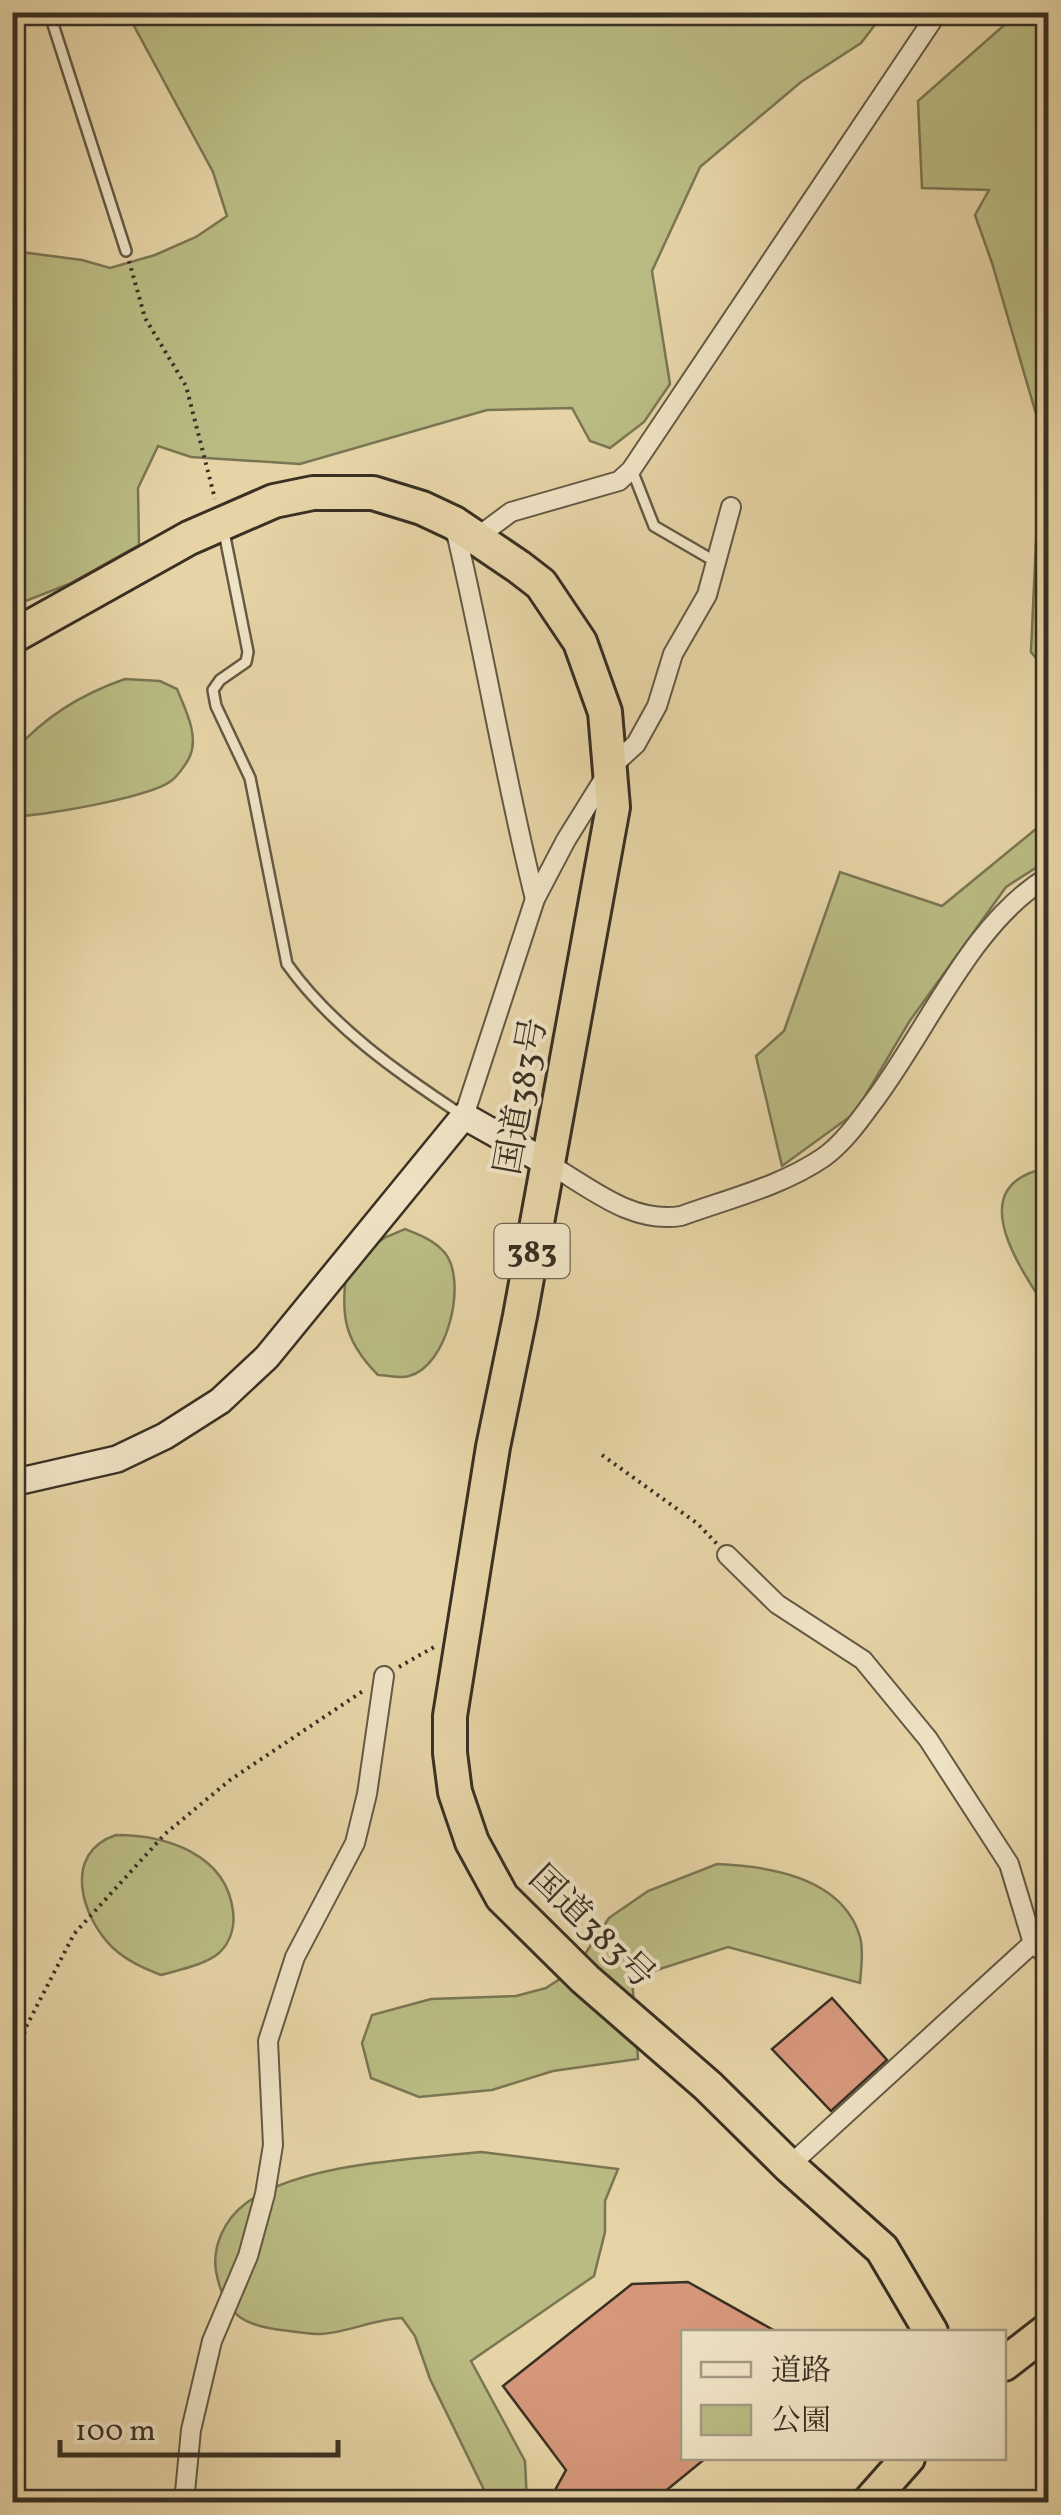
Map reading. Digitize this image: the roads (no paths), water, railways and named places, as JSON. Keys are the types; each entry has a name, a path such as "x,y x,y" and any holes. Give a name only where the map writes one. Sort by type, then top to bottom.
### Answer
{"highway":[{"name":"国道383号","path":"12,637 189,538 274,500 313,493 373,493 422,508 465,530 540,584 580,642 605,712 613,807 493,1447 450,1716 455,1792 489,1877 517,1912 585,1979 708,2086 789,2166 882,2248 929,2330"},
{"path":"1006,2362 1048,2330"},
{"path":"868,2502 906,2460"}],"street":[{"path":"534,900 488,692 465,530 619,481 632,470 938,12"},
{"path":"12,1483 117,1460 165,1436 220,1401 268,1357 464,1116 534,900 612,766 636,744 657,706 673,654 707,594 732,507"},
{"path":"464,1116 634,1214 662,1219 681,1216 792,1176 826,1156 854,1127 896,1073 995,918 1024,891 1048,877"},
{"path":"727,1555 777,1604 864,1660 928,1740 1008,1864 1033,1943 1048,1957"},
{"path":"184,2502 191,2430 212,2341 248,2256 265,2194 272,2145 268,2041 295,1957 355,1842 367,1794 384,1676"},
{"path":"789,2166 1033,1943"}],"lane":[{"path":"49,12 126,251"},
{"path":"632,470 654,526 716,562"},
{"path":"222,524 248,652 246,662 220,680 213,690 216,706 250,778 287,964 340,1023 396,1072 464,1116"}]}
